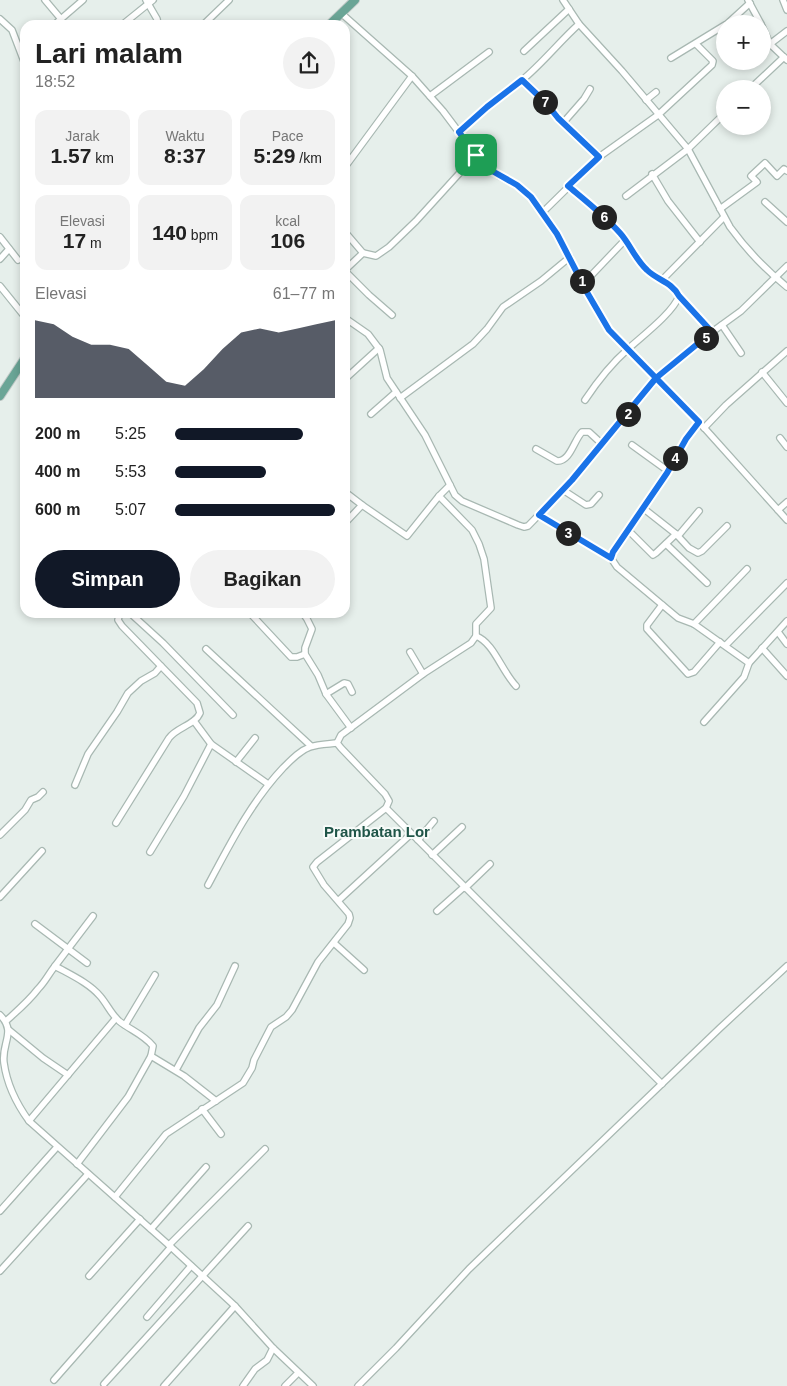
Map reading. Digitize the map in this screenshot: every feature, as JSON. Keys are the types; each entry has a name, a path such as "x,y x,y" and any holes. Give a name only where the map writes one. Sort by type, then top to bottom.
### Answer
{"main road":[{"path":"334,20 354,1"},
{"path":"0,396 20,366"}],"street":[{"path":"45,0 61,19 83,0"},
{"path":"208,20 229,0"},
{"path":"563,0 579,24 688,149 724,217 738,238 787,287"},
{"path":"783,0 787,10"},
{"path":"735,15 749,1 757,15"},
{"path":"128,20 149,2 157,20"},
{"path":"524,51 569,9"},
{"path":"341,14 348,20"},
{"path":"0,19 12,30 20,45"},
{"path":"350,22 412,76 476,155 494,172 523,189 542,212 570,257 606,325 627,350 699,422 787,520"},
{"path":"459,132 522,80 579,24"},
{"path":"671,58 716,31"},
{"path":"771,43 787,31"},
{"path":"542,212 599,157 658,115 712,65 713,61 696,44"},
{"path":"760,80 785,59 771,45"},
{"path":"430,96 489,52"},
{"path":"350,159 412,76"},
{"path":"522,80 599,157"},
{"path":"563,123 584,99 590,89"},
{"path":"646,100 656,92"},
{"path":"626,196 652,174 688,149 716,121"},
{"path":"350,238 363,253 376,256 389,247 416,221 476,155"},
{"path":"720,209 757,182 751,176 765,163 777,176 784,169 786,171"},
{"path":"652,174 668,202 700,242"},
{"path":"568,186 593,206 621,234 638,261 647,271 663,279 677,291 679,296 712,332"},
{"path":"765,202 787,222"},
{"path":"663,279 724,217"},
{"path":"0,237 18,260"},
{"path":"583,284 625,240"},
{"path":"0,259 9,249"},
{"path":"350,266 363,253"},
{"path":"400,398 473,344 503,307 541,281 570,257"},
{"path":"350,321 368,334 379,348 382,354 385,373 425,435 454,495 462,501 524,527 528,526 564,490 656,378 741,311 787,266"},
{"path":"350,276 392,315"},
{"path":"0,286 20,311"},
{"path":"585,400 611,366 656,323 679,296"},
{"path":"722,325 741,353"},
{"path":"350,374 379,348"},
{"path":"704,428 726,405 787,351"},
{"path":"762,372 787,403"},
{"path":"371,414 396,392"},
{"path":"611,558 613,552 668,471 686,439 699,422"},
{"path":"536,449 560,462 566,458 582,432 588,432 602,444"},
{"path":"780,438 787,447"},
{"path":"632,445 668,471"},
{"path":"350,496 407,536 449,486"},
{"path":"564,490 586,505 591,504 599,495"},
{"path":"337,743 341,735 423,674 471,643 476,636 476,624 491,608 484,559 479,544 472,530 441,494"},
{"path":"778,510 787,502"},
{"path":"350,517 362,505"},
{"path":"643,508 677,535 689,548 698,553 727,526"},
{"path":"629,531 653,554 677,535 699,511"},
{"path":"539,515 611,558 617,567 678,618 694,624 749,663"},
{"path":"666,544 707,583"},
{"path":"694,624 747,569"},
{"path":"662,605 647,625 647,629 688,674 694,672 787,583"},
{"path":"116,823 169,738 176,730 194,721 200,713 197,703 122,626 118,618"},
{"path":"136,618 233,715"},
{"path":"254,618 284,652 291,657 305,654"},
{"path":"306,618 312,629 305,648 305,654 316,670 326,694 351,728"},
{"path":"704,722 744,677 749,663 787,621"},
{"path":"778,632 787,644"},
{"path":"476,636 486,641 504,672 516,686"},
{"path":"762,648 787,676"},
{"path":"206,649 311,746"},
{"path":"410,652 423,674"},
{"path":"75,785 88,754 117,712 128,692 141,681 155,673 161,666"},
{"path":"326,694 344,683 348,684 352,692"},
{"path":"194,721 211,744 268,784"},
{"path":"236,762 255,738"},
{"path":"208,885 246,814 268,784 297,754 311,746 337,743"},
{"path":"115,1197 166,1134 237,1088 247,1077 271,1027 292,1010 312,972 348,924 350,918 338,900 324,885 314,870 314,865 390,803 385,794 337,743"},
{"path":"150,852 184,796 211,744"},
{"path":"0,835 31,800 38,797 42,792"},
{"path":"386,808 662,1084"},
{"path":"418,840 434,821"},
{"path":"432,855 462,827"},
{"path":"338,900 411,834"},
{"path":"0,897 42,851"},
{"path":"437,911 490,864"},
{"path":"6,1021 40,988 46,976 56,966 93,916"},
{"path":"35,924 87,963"},
{"path":"334,943 364,970"},
{"path":"56,966 79,979 98,994 116,1018 140,1033 153,1046 151,1056 128,1097 78,1164"},
{"path":"176,1070 199,1028 217,1005 235,966"},
{"path":"358,1386 469,1269 787,966"},
{"path":"125,1025 155,975"},
{"path":"0,1015 6,1021 9,1030 68,1075"},
{"path":"29,1121 116,1018"},
{"path":"9,1030 2,1065 10,1089 29,1121 235,1306 273,1348 313,1386"},
{"path":"151,1056 176,1070 216,1101"},
{"path":"202,1109 221,1134"},
{"path":"0,1211 57,1147"},
{"path":"54,1380 170,1246 265,1149"},
{"path":"151,1229 206,1167"},
{"path":"0,1272 88,1174"},
{"path":"89,1276 140,1219"},
{"path":"104,1384 248,1226"},
{"path":"147,1317 191,1266"},
{"path":"164,1386 235,1306"},
{"path":"243,1386 255,1369 268,1359 273,1348"},
{"path":"285,1386 298,1373"}],"district":[{"name":"Prambatan Lor","path":"377,831"}],"route":[{"path":"476,155 459,132 522,80 599,157 568,186 593,206 621,234 632,253 647,271 663,279 677,291 679,296 694,310 712,332 656,378 699,422 686,439 667,473 613,552 611,558 539,515 613,432 656,378 627,350 602,320 557,234 531,197 517,185 499,176 476,155"}]}
